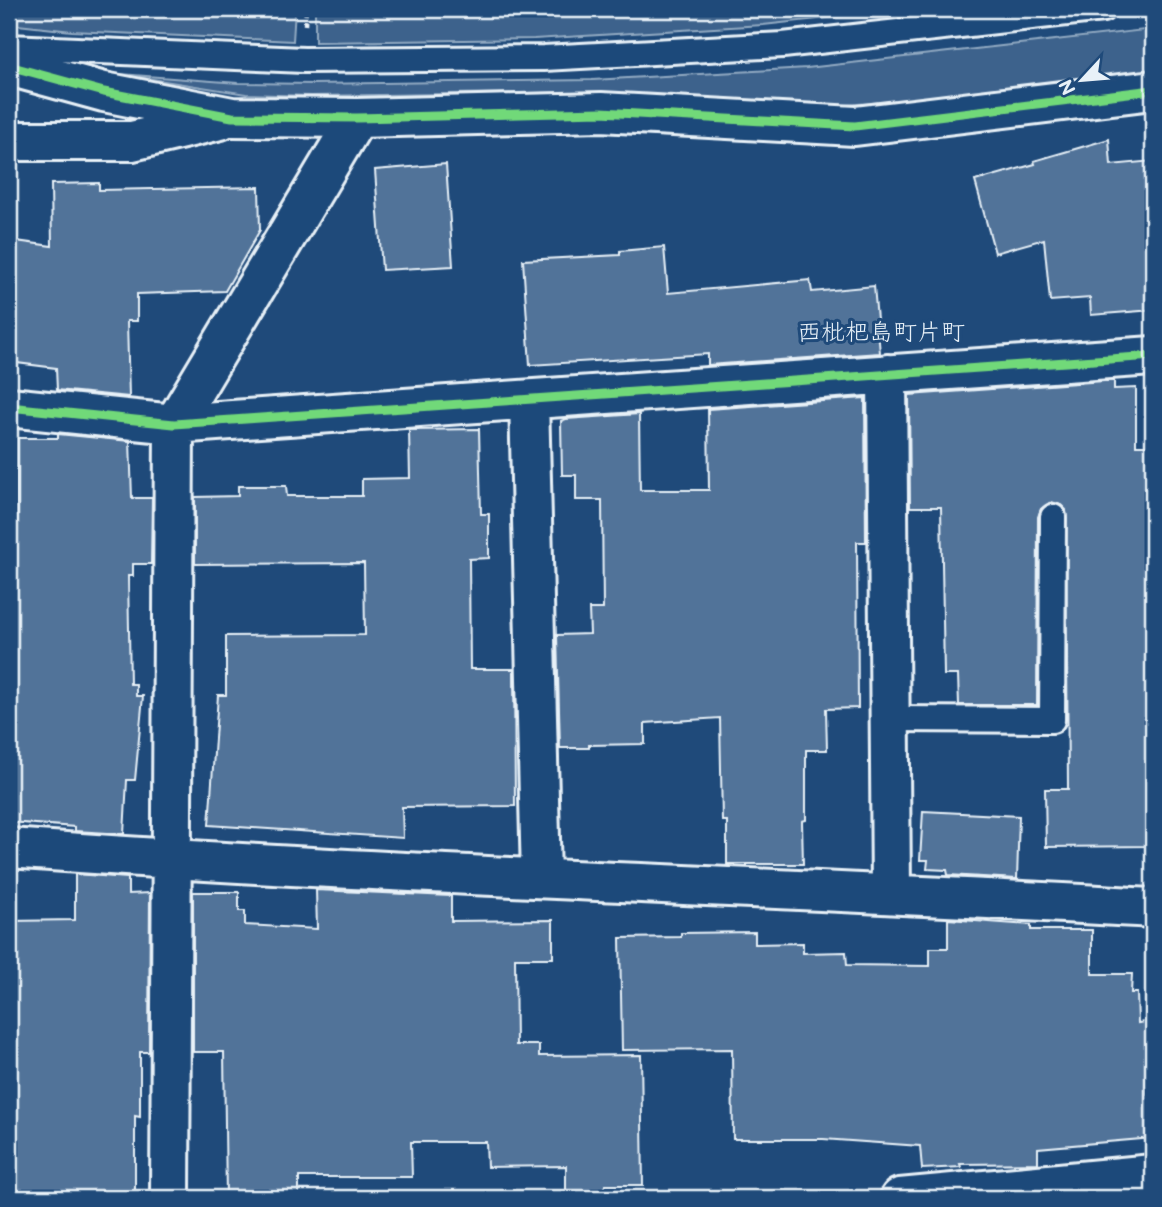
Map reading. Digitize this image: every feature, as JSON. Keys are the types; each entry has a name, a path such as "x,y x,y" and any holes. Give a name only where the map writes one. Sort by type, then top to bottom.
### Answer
{"street":[{"path":"9,66 104,92 232,117 357,118 601,111 855,127 1153,90"},
{"path":"9,141 132,141 232,117"},
{"path":"170,1198 174,424 357,118"},
{"path":"9,407 174,424 1153,356"},
{"path":"887,374 891,893"},
{"path":"529,400 541,878"},
{"path":"9,848 171,860 891,893 1153,908"},
{"path":"900,1198 1153,1174"}],"lane":[{"path":"9,47 304,60 544,58 783,44 1103,9"},
{"path":"890,719 1052,720 1053,517"}],"shaded area":[{"path":"9,9 295,9 293,41 72,31 9,24"},
{"path":"315,9 909,9 763,25 534,39 315,42"},
{"path":"1153,29 1153,71 927,99 844,105 760,105 593,92 310,96 246,94 120,74 238,83 313,84 592,80 807,68"}],"building":[{"path":"1109,139 1111,165 1153,161 1153,310 1091,315 1090,298 1050,301 1044,239 995,253 975,181"},
{"path":"446,164 453,266 382,270 375,170"},
{"path":"99,183 99,190 259,187 260,230 225,291 137,294 137,321 127,321 129,397 57,390 56,368 9,362 9,240 52,246 51,184"},
{"path":"664,247 668,293 810,280 812,292 874,286 880,353 708,365 708,354 530,365 523,260 620,255 620,251"},
{"path":"1114,381 1114,389 1136,388 1136,445 1153,445 1153,846 1046,847 1045,789 1068,789 1066,510 1052,502 1041,509 1038,517 1037,705 959,705 958,675 944,675 941,507 910,507 909,395"},
{"path":"865,398 866,542 857,542 858,708 826,709 827,750 806,750 806,820 802,821 803,864 727,864 727,821 722,821 720,718 645,723 645,744 560,748 557,635 590,634 589,609 603,609 602,500 576,500 576,475 562,475 561,421 639,414 640,490 709,490 708,409"},
{"path":"479,429 481,514 489,514 489,558 469,559 470,669 514,669 515,806 402,807 403,838 209,825 218,695 226,695 226,636 365,635 364,563 195,564 195,497 238,496 238,486 286,486 287,496 362,496 362,479 410,478 409,430"},
{"path":"58,434 130,441 132,498 152,498 151,564 133,564 133,576 128,576 130,684 136,684 136,696 143,696 135,780 127,780 124,834 75,831 75,827 9,822 9,521 17,521 17,438 58,438"},
{"path":"923,811 1019,816 1017,879 948,875 947,870 927,869 928,860 920,860"},
{"path":"75,874 128,878 128,894 150,893 149,1052 140,1052 140,1117 135,1116 135,1198 9,1198 9,921 75,920"},
{"path":"316,890 451,896 451,921 553,920 553,958 515,958 516,1045 539,1045 539,1056 641,1055 643,1185 605,1185 605,1198 566,1198 566,1166 487,1167 486,1142 411,1142 412,1177 299,1177 299,1198 226,1198 224,1052 193,1052 193,892 239,892 239,911 245,911 245,925 317,929"},
{"path":"948,919 1031,925 1031,930 1092,930 1092,974 1132,974 1131,993 1137,993 1138,1023 1146,1022 1147,1094 1153,1093 1153,1138 1038,1148 1038,1163 960,1164 961,1167 922,1169 920,1146 823,1139 733,1139 732,1049 622,1050 620,938 681,937 681,933 755,932 755,944 803,943 803,953 846,952 847,965 930,966 930,948 948,948"}],"cycle path":[{"path":"9,66 104,92 232,117 357,118 601,112 855,126 1153,90"},
{"path":"9,407 174,424 1153,356"}],"district":[{"name":"西枇杷島町片町","path":"881,332"}]}
